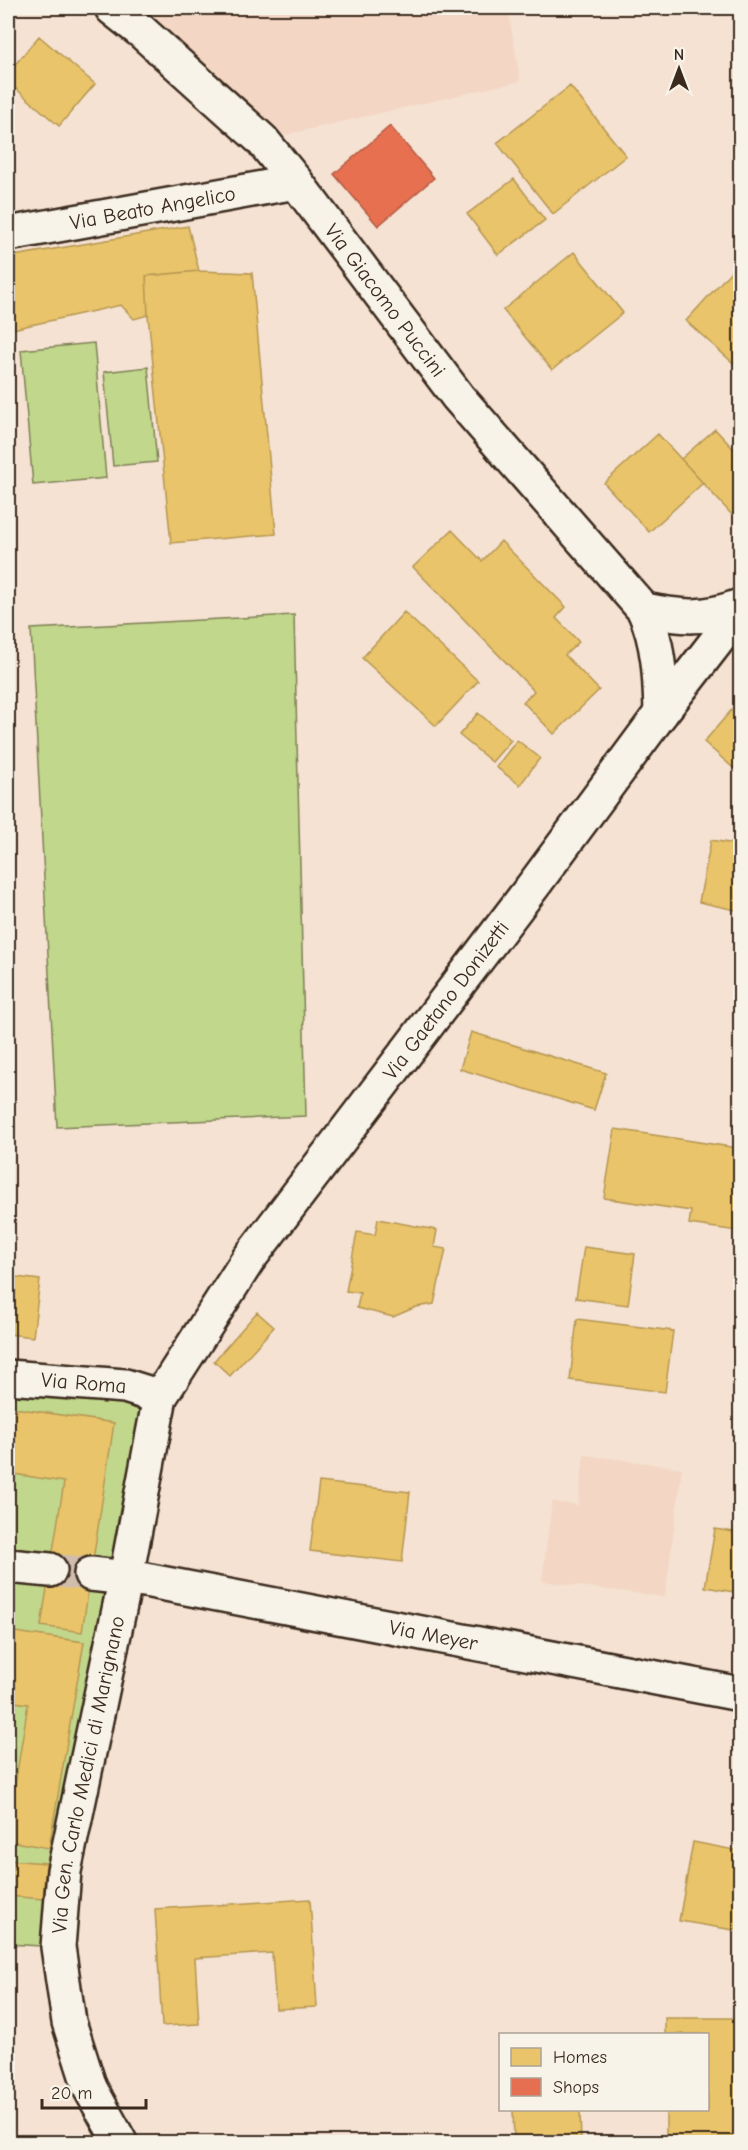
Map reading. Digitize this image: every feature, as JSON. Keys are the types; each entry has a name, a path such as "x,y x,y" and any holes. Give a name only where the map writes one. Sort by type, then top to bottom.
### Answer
{"street":[{"name":"Via Giacomo Puccini","path":"112,8 141,31 262,140 297,182 458,397 644,610 657,653 660,713"},
{"name":"Via Beato Angelico","path":"8,234 297,182"},
{"path":"644,610 697,617 721,614 741,606"},
{"name":"Via Gaetano Donizetti","path":"159,1397 248,1260 536,882 660,713 741,611"},
{"name":"Via Roma","path":"8,1377 125,1386 159,1397"},
{"name":"Via Gen. Carlo Medici di Marignano","path":"120,2142 90,2088 69,2022 58,1947 64,1871 126,1577 159,1397"},
{"path":"8,1566 50,1570"},
{"name":"Via Meyer","path":"91,1574 126,1577 741,1694"}],"shaded area":[{"path":"112,8 508,8 520,81 262,140"},
{"path":"584,1455 682,1468 665,1597 542,1581 552,1502 578,1505"}],"green space":[{"path":"94,343 106,478 33,485 21,350"},
{"path":"148,367 157,462 113,466 104,372"},
{"path":"294,615 306,1116 57,1127 31,629"},
{"path":"8,1377 160,1397 58,1947 8,1944"}],"building: Homes":[{"path":"39,36 95,84 59,126 8,82 8,73"},
{"path":"570,86 626,156 553,214 497,143"},
{"path":"514,179 545,220 498,255 467,214"},
{"path":"188,226 199,271 146,276 148,315 134,319 121,305 8,330 8,257"},
{"path":"574,252 623,313 552,370 503,310"},
{"path":"733,269 740,275 740,369 686,321"},
{"path":"199,271 252,273 276,534 171,543 146,276"},
{"path":"715,429 740,456 740,507 732,515 681,459"},
{"path":"658,434 703,483 649,532 604,483"},
{"path":"452,530 482,561 501,541 566,607 556,618 579,642 565,655 599,690 554,734 523,702 534,691 413,567"},
{"path":"404,612 478,681 436,726 362,658"},
{"path":"740,700 740,774 704,742"},
{"path":"478,713 511,740 492,762 459,735"},
{"path":"517,740 540,758 520,785 496,767"},
{"path":"711,840 740,845 740,911 699,902"},
{"path":"471,1032 606,1073 594,1110 460,1069"},
{"path":"615,1129 737,1148 734,1168 740,1169 740,1208 737,1231 689,1224 691,1211 604,1198"},
{"path":"378,1219 437,1230 434,1247 446,1249 434,1304 416,1307 393,1317 357,1308 360,1293 346,1291 357,1232 375,1235"},
{"path":"584,1247 635,1254 628,1305 576,1298"},
{"path":"8,1276 40,1280 33,1337 8,1334"},
{"path":"257,1312 274,1327 230,1376 214,1361"},
{"path":"577,1319 673,1331 665,1392 570,1380"},
{"path":"8,1407 114,1423 82,1632 41,1626 64,1482 8,1473"},
{"path":"319,1482 410,1492 402,1562 310,1551"},
{"path":"715,1529 740,1533 740,1593 705,1587"},
{"path":"8,1631 84,1642 49,1848 8,1841 8,1828 28,1704 8,1701"},
{"path":"693,1842 740,1851 740,1931 679,1921"},
{"path":"8,1860 46,1863 43,1899 8,1896"},
{"path":"310,1899 317,2007 276,2009 272,1953 195,1958 199,2024 162,2026 155,1909"},
{"path":"665,2018 740,2018 740,2142 666,2142 666,2111 709,2111 709,2033 665,2033"},
{"path":"513,2111 580,2111 581,2142 514,2142"}],"building: Shops":[{"path":"390,126 434,178 378,226 334,174"}],"tunnel":[{"path":"50,1570 91,1574"}]}
